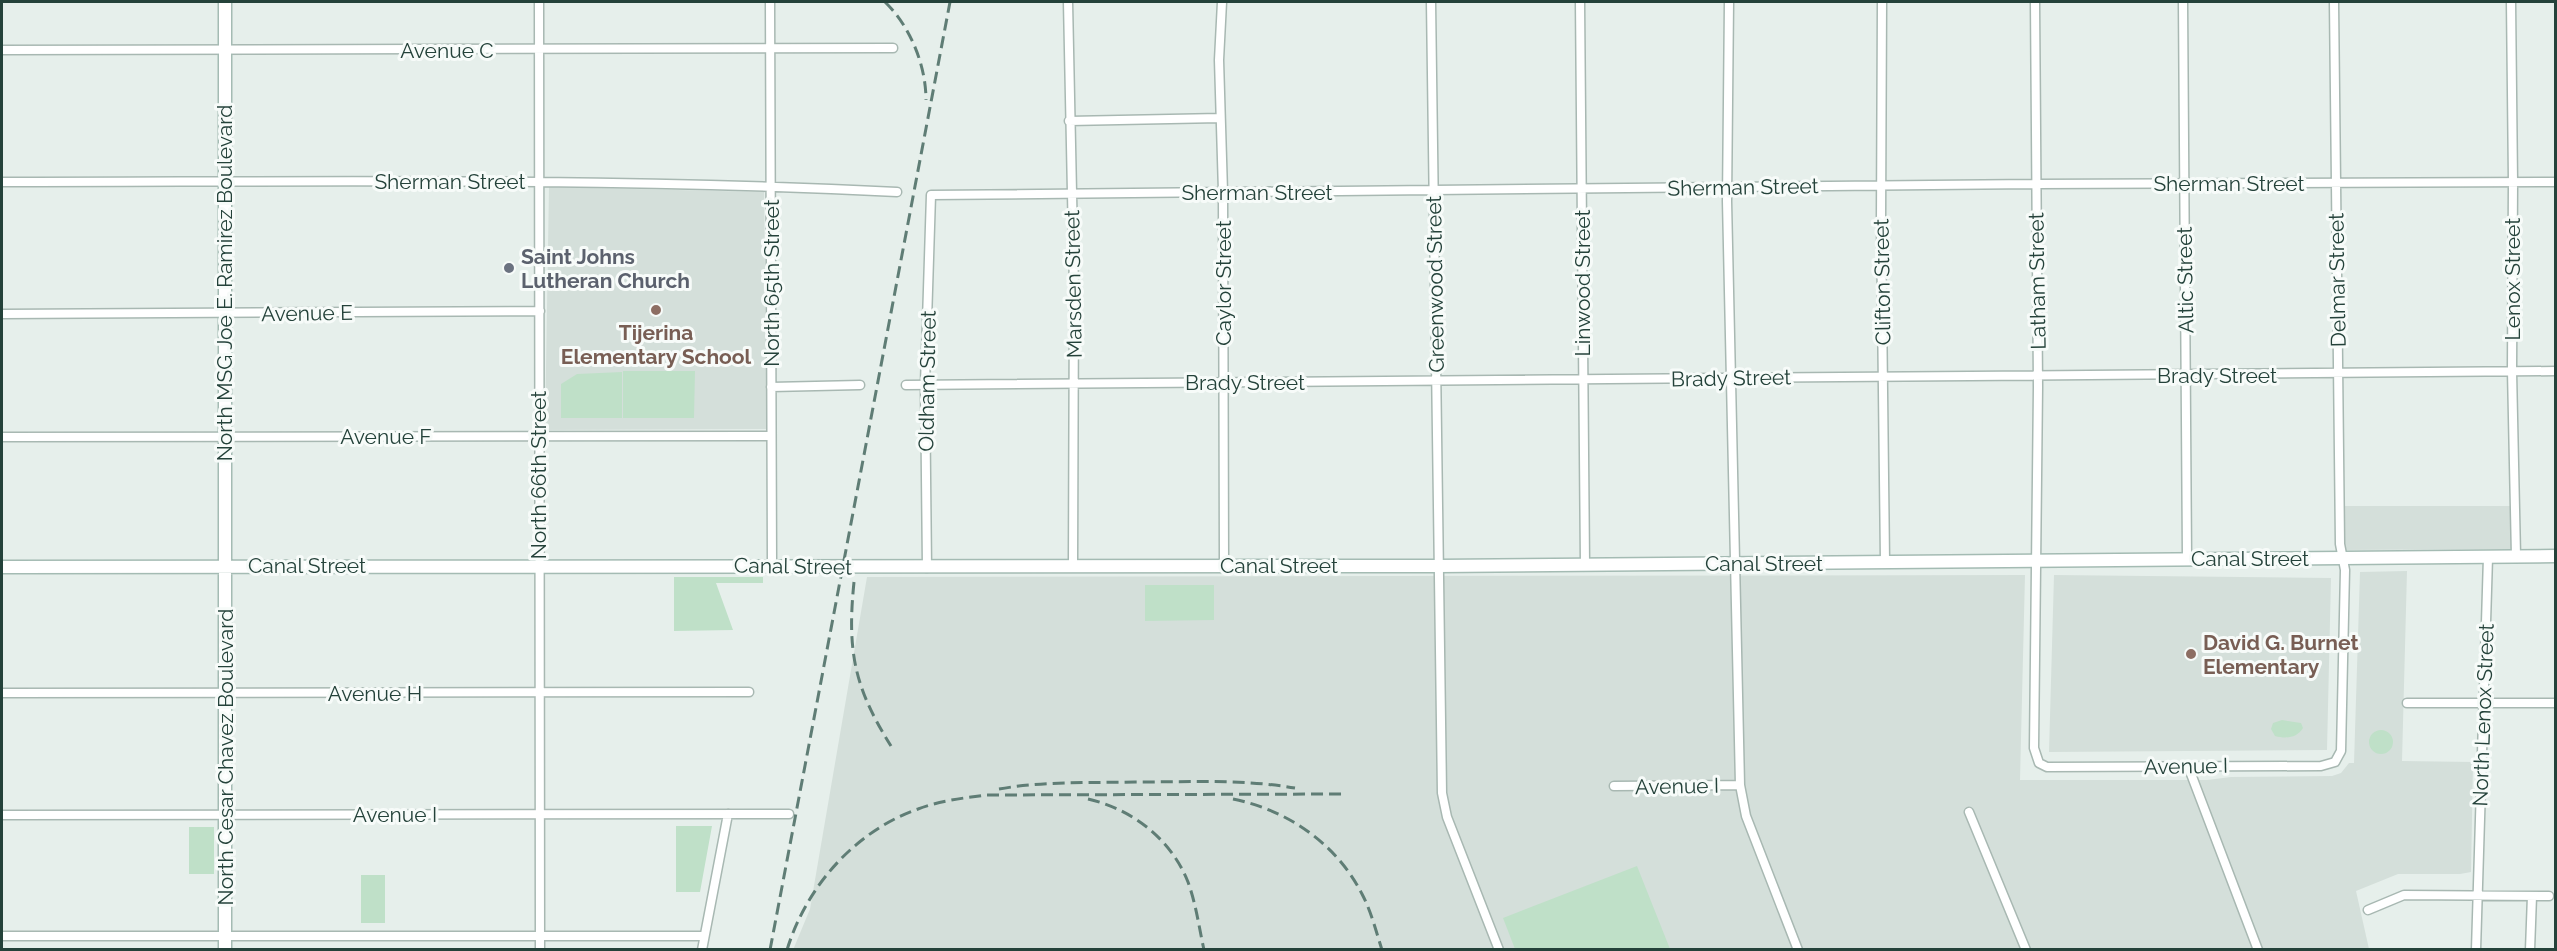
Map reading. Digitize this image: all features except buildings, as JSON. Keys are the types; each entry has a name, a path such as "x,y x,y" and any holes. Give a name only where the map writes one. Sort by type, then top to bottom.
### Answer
{"street":[{"name":"North MSG Joe E. Ramirez Boulevard","path":"225,2 226,314 223,436 225,565"},
{"name":"North 66th Street","path":"539,2 540,950"},
{"name":"North 65th Street","path":"770,2 772,566"},
{"name":"Marsden Street","path":"1068,2 1074,383 1073,566"},
{"name":"Caylor Street","path":"1222,2 1220,118 1224,565"},
{"name":"Greenwood Street","path":"1431,2 1442,792 1447,817 1499,950"},
{"name":"Linwood Street","path":"1580,2 1585,565"},
{"path":"1729,2 1727,188 1730,378 1737,563 1740,785 1746,816 1798,950"},
{"name":"Clifton Street","path":"1882,2 1883,185 1881,220 1885,562"},
{"name":"Latham Street","path":"2035,2 2038,376 2034,748 2039,763"},
{"name":"Altic Street","path":"2183,2 2187,558"},
{"name":"Delmar Street","path":"2334,2 2338,374 2342,558 2345,579 2341,751 2335,762"},
{"name":"Lenox Street","path":"2511,2 2513,182 2511,371 2516,556"},
{"name":"Avenue C","path":"2,50 893,48"},
{"path":"1069,121 1220,118"},
{"name":"Sherman Street","path":"2,182 538,181 771,185 897,192"},
{"name":"Sherman Street","path":"931,195 1883,185 2556,182"},
{"name":"Oldham Street","path":"927,567 925,384 931,195"},
{"name":"Avenue E","path":"2,314 540,311"},
{"name":"Brady Street","path":"906,384 2556,371"},
{"path":"771,387 860,385"},
{"name":"Avenue F","path":"2,437 771,436"},
{"name":"Canal Street","path":"2,567 225,565 1439,566 2556,556"},
{"name":"North Lenox Street","path":"2476,950 2488,557"},
{"name":"North Cesar Chavez Boulevard","path":"225,565 225,950"},
{"name":"Avenue H","path":"2,693 749,692"},
{"path":"2408,703 2556,703"},
{"name":"Avenue I","path":"2039,763 2047,768 2321,766 2335,762"},
{"path":"2188,766 2258,950"},
{"name":"Avenue I","path":"1614,786 1740,785"},
{"path":"1969,812 2026,950"},
{"path":"702,950 728,814"},
{"name":"Avenue I","path":"2,815 789,814"},
{"path":"2368,910 2404,895 2549,896"},
{"path":"2530,950 2532,896"},
{"path":"2,936 704,936"}],"shaded area":[{"name":"Tijerina Elementary School","path":"549,187 764,192 767,429 545,430"},
{"path":"2344,506 2511,506 2511,549 2344,550"},
{"path":"2407,571 2402,761 2473,762 2471,872 2398,874 2356,891 2369,949 793,950 810,909 867,577 2025,575 2020,780 2207,780 2231,777 2332,776 2341,773 2349,763 2354,763 2360,572"},
{"name":"David G. Burnet Elementary","path":"2054,575 2331,578 2327,750 2049,752"}],"green space":[{"path":"623,371 695,371 694,418 623,418"},
{"path":"622,372 622,418 561,418 561,384 577,374"},
{"path":"674,577 763,577 763,583 716,583 733,630 674,631"},
{"path":"1145,585 1214,585 1214,620 1145,621"},
{"path":"2282,720 2301,723 2303,728 2291,737 2275,736 2271,729 2273,723"},
{"path":"2381,730 2390,733 2393,742 2390,751 2381,754 2372,751 2369,742 2372,733"},
{"path":"676,826 712,826 700,892 676,892"},
{"path":"189,827 214,827 214,874 189,874"},
{"path":"1637,866 1670,949 1515,949 1503,918"},
{"path":"361,875 385,875 385,923 361,923"}],"railway":[{"path":"885,2 902,23 915,47 923,73 926,100"},
{"path":"770,950 950,2"},
{"path":"854,582 852,628 856,668 869,705 891,746"},
{"path":"999,789 1067,783 1195,782 1255,783 1295,788"},
{"path":"787,950 795,927 807,904 836,864 874,831 895,819 934,804 986,795 1347,794"},
{"path":"1088,799 1120,810 1134,818 1160,839 1171,852 1181,866 1191,890 1204,950"},
{"path":"1233,799 1253,804 1291,820 1324,844 1351,876 1362,894 1382,950"}],"place":[{"name":"Saint Johns Lutheran Church","path":"509,268"},
{"name":"Tijerina Elementary School","path":"656,310"},
{"name":"David G. Burnet Elementary","path":"2191,654"}]}
